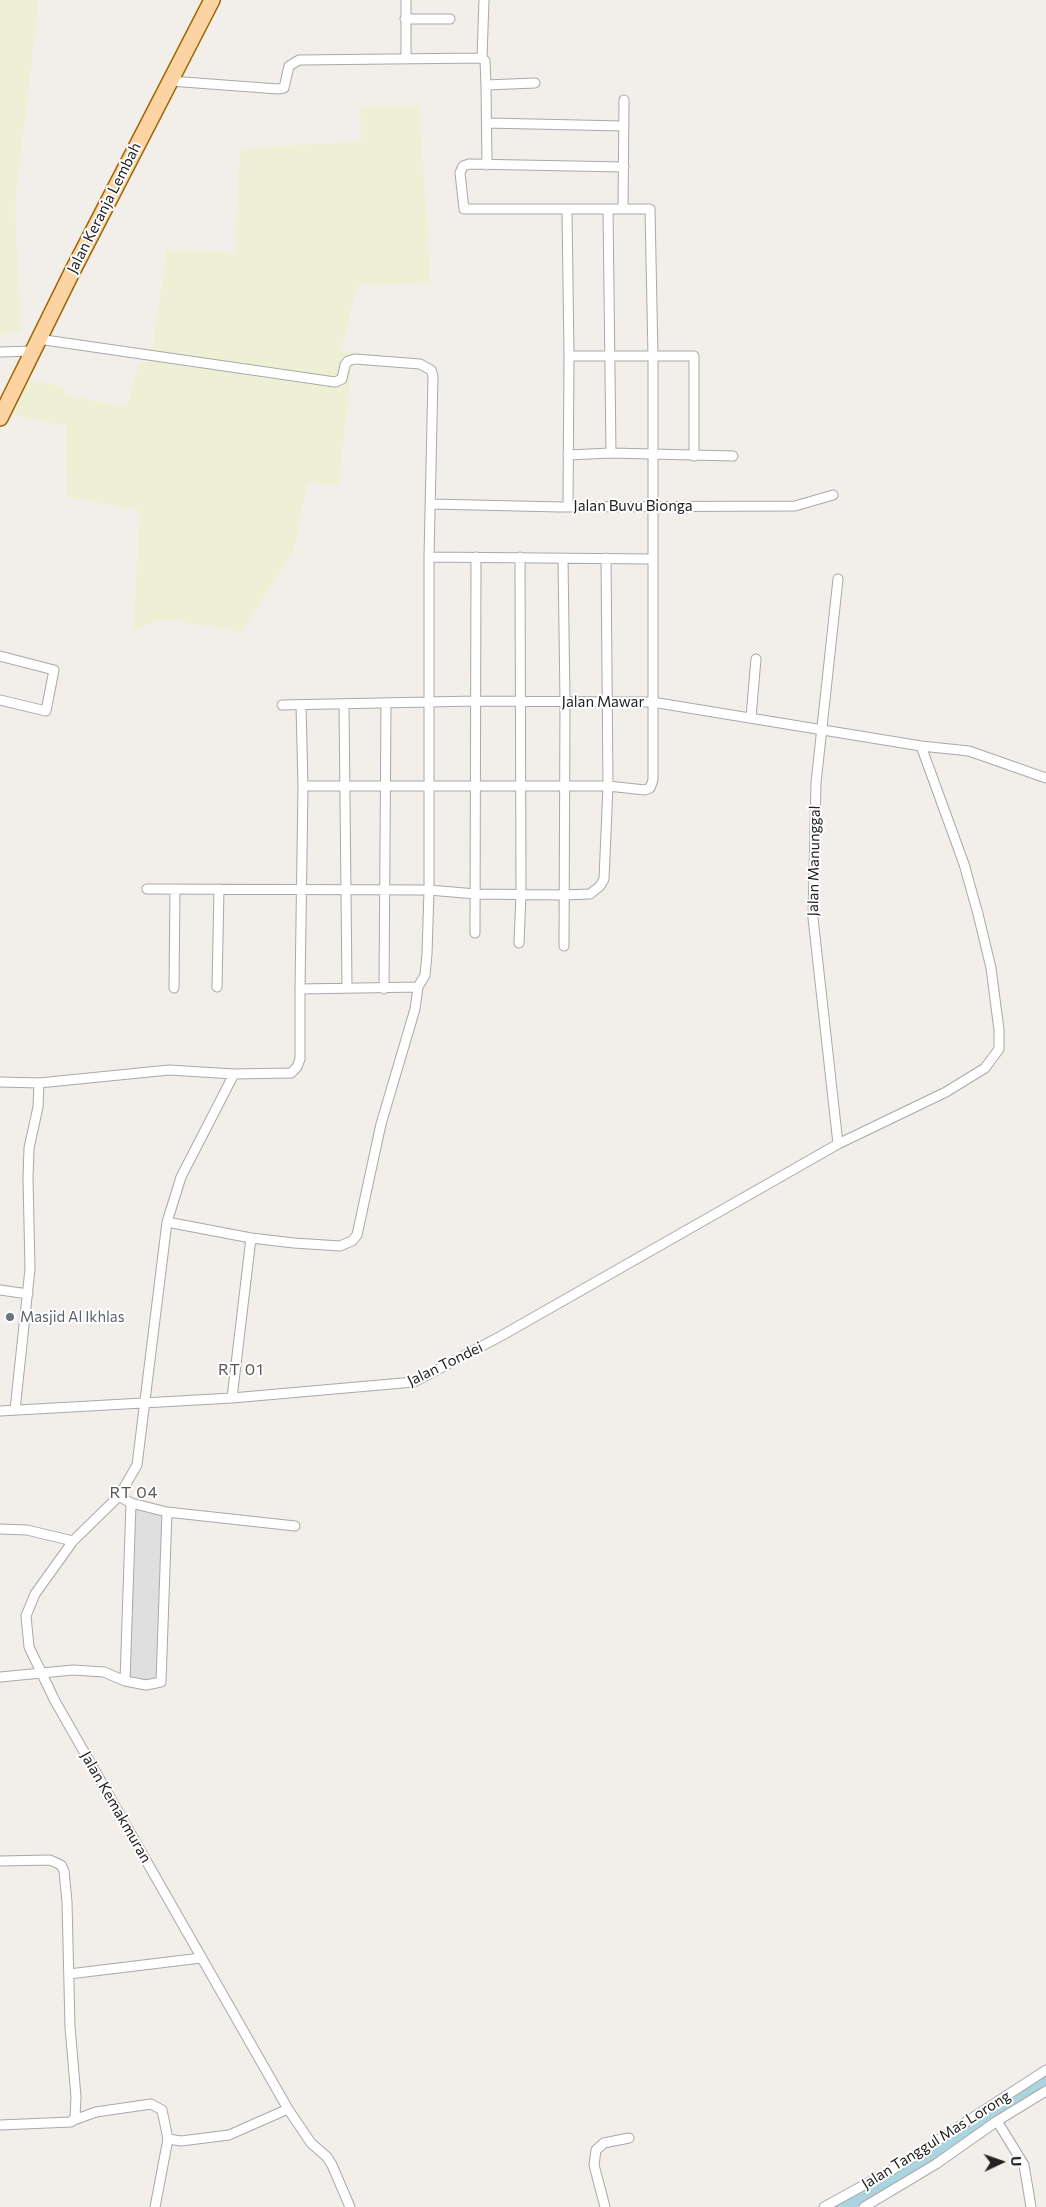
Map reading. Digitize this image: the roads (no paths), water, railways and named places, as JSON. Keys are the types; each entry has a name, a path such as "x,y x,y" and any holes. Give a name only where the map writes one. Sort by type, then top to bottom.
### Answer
{"main road":[{"name":"Jalan Keranja Lembah","path":"0,418 35,345 212,0"}],"street":[{"path":"406,0 406,57"},
{"path":"484,0 482,58 485,61 487,165"},
{"path":"405,19 450,19"},
{"path":"170,81 281,89 285,87 289,66 299,60 406,57 482,58"},
{"path":"486,85 535,84"},
{"path":"623,209 624,100"},
{"path":"487,124 623,126"},
{"path":"302,786 608,786 645,790 650,788 653,780 651,506 653,356 650,208 567,210 464,209 460,184 461,169 469,164 624,167"},
{"path":"608,209 610,453"},
{"path":"567,210 570,356 568,507"},
{"path":"0,352 35,345 335,382 342,379 348,361 355,359 426,366 431,370 433,376 429,557 429,890 425,975 418,987 415,1009 381,1124 357,1235 352,1241 340,1246 251,1238 167,1222"},
{"path":"570,356 694,356 694,456"},
{"path":"568,455 610,453 733,456"},
{"name":"Jalan Buvu Bionga","path":"431,504 568,507 795,506 833,495"},
{"path":"429,557 652,559"},
{"path":"475,933 476,557"},
{"path":"519,943 521,894 520,557"},
{"path":"563,558 565,702 564,946"},
{"path":"147,889 429,890 476,894 590,894 600,886 604,879 608,786 606,558"},
{"name":"Jalan Manunggal","path":"838,579 816,783 813,918 838,1144"},
{"path":"0,656 54,670 46,712 0,700"},
{"path":"751,717 756,659"},
{"name":"Jalan Mawar","path":"282,705 476,701 652,702 823,728 921,746 970,751 1046,778"},
{"path":"384,989 386,703"},
{"path":"344,704 346,988"},
{"path":"0,1082 39,1083 168,1070 234,1074 285,1073 296,1069 301,1049 301,705"},
{"name":"Jalan Tondei","path":"0,1411 232,1398 414,1382 501,1336 838,1144 946,1092 985,1068 999,1048 996,998 978,914 964,864 921,746"},
{"path":"174,889 174,988"},
{"path":"217,988 219,889"},
{"path":"300,989 418,987"},
{"name":"Jalan Kemakmuran","path":"234,1074 181,1177 167,1222 137,1465 119,1496 74,1541 35,1594 26,1616 28,1642 41,1673 201,1958 288,2109 311,2143 328,2158 350,2207"},
{"path":"15,1410 31,1252 28,1168 39,1083"},
{"path":"232,1398 251,1238"},
{"path":"0,1290 28,1294"},
{"path":"119,1496 131,1503 167,1512 295,1526"},
{"path":"125,1681 131,1503"},
{"path":"0,1677 73,1670 104,1672 125,1681 146,1685 161,1682 167,1512"},
{"path":"0,1529 35,1531 74,1541"},
{"path":"0,1861 50,1860 61,1865 66,1880 70,2027 76,2097 74,2120"},
{"path":"69,1974 201,1958"},
{"name":"Jalan Tanggul Mas Lorong","path":"824,2207 895,2168 1046,2070"},
{"path":"864,2207 944,2159 997,2121 1046,2090"},
{"path":"0,2125 65,2123 96,2112 151,2104 162,2110 168,2140 155,2207"},
{"path":"168,2140 181,2141 230,2134 288,2109"},
{"path":"997,2121 1024,2165 1031,2207"},
{"path":"605,2207 594,2165 596,2150 604,2143 629,2138"}],"waterway":[{"path":"842,2207 934,2153 1046,2081"}],"place":[{"name":"Masjid Al Ikhlas","path":"10,1317"}],"district":[{"name":"RT 01","path":"241,1370"},
{"name":"RT 04","path":"134,1493"}]}
